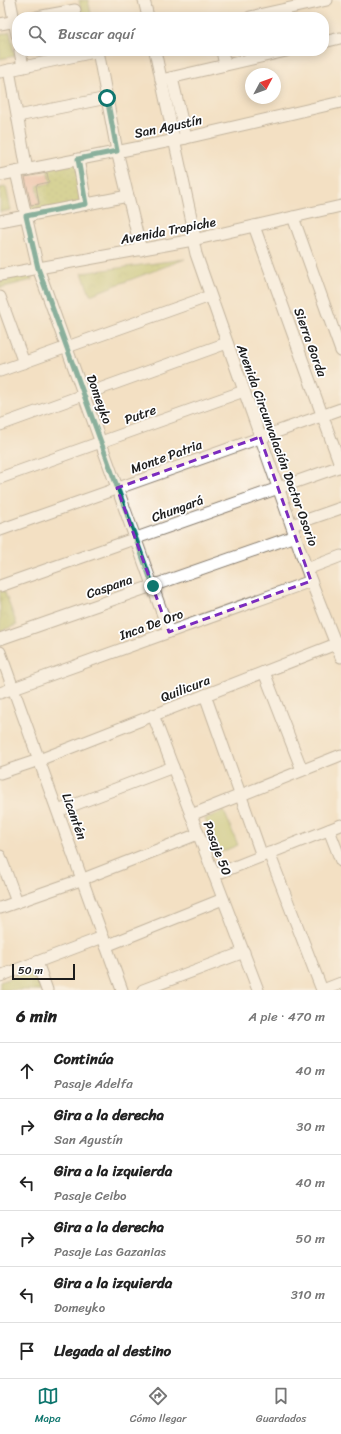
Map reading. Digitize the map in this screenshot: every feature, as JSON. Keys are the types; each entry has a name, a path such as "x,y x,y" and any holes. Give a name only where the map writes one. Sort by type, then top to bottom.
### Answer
{"street":[{"path":"10,0 13,12"},
{"path":"144,0 147,12"},
{"path":"295,12 327,0"},
{"path":"61,12 75,9"},
{"path":"0,24 12,22"},
{"path":"329,41 340,38"},
{"path":"21,56 23,67"},
{"path":"4,71 68,56"},
{"path":"100,56 117,151 141,250"},
{"path":"157,56 167,79 186,138"},
{"path":"223,56 225,65"},
{"path":"167,79 264,56"},
{"name":"Domeyko","path":"4,71 18,116 26,216 38,268 169,632"},
{"name":"Avenida Circunvalación Doctor Osorio","path":"167,79 174,140 194,231 193,240 196,254 311,581 338,643 341,657"},
{"path":"18,116 107,98"},
{"name":"San Agustín","path":"0,175 186,138 341,102"},
{"path":"78,159 86,204"},
{"path":"0,221 128,196"},
{"name":"Avenida Trapiche","path":"0,275 193,240 293,217 340,210"},
{"path":"293,217 341,351"},
{"name":"Sierra Gorda","path":"254,226 341,467"},
{"path":"0,371 210,296"},
{"path":"0,298 24,362"},
{"path":"0,425 227,343"},
{"name":"Putre","path":"0,478 244,392"},
{"name":"Monte Patria","path":"0,530 341,409"},
{"name":"Chungará","path":"0,586 278,487 341,467"},
{"name":"Caspana","path":"0,639 153,586 294,531 341,508"},
{"path":"307,568 341,556"},
{"name":"Inca De Oro","path":"0,693 311,581"},
{"name":"Quilicura","path":"0,773 40,760 338,643"},
{"name":"Licantén","path":"0,652 122,990"},
{"path":"264,672 302,770"},
{"path":"205,695 241,795 322,990 341,983"},
{"name":"Pasaje 50","path":"153,716 258,990"},
{"path":"191,815 341,755"},
{"path":"58,811 173,767"},
{"path":"214,875 341,825"},
{"path":"329,830 341,861"},
{"path":"0,908 82,879 198,834"},
{"path":"0,856 17,902"},
{"path":"0,976 223,899"},
{"path":"143,990 244,952"},
{"path":"37,962 48,990"}],"highlighted area":[{"path":"260,437 311,581 169,632 117,488"}],"green space":[{"path":"79,0 88,0 91,12 81,12"},
{"path":"10,32 12,56 15,56 0,59 0,35"},
{"path":"77,160 85,203 27,216 26,207 40,204 37,186 51,183 47,167"},
{"path":"6,187 11,210 0,212 0,188"},
{"path":"185,259 90,295 82,273"},
{"path":"31,273 32,280 0,288 0,279"},
{"path":"3,587 17,625 0,631 0,588"},
{"path":"224,811 238,845 219,853 205,819"},
{"path":"33,970 41,990 0,990 0,982"}],"building":[{"path":"47,173 49,182 36,185 39,204 31,205 25,177"}],"route":[{"path":"107,98 117,151 78,159 86,204 26,216 38,268 153,586"}]}
